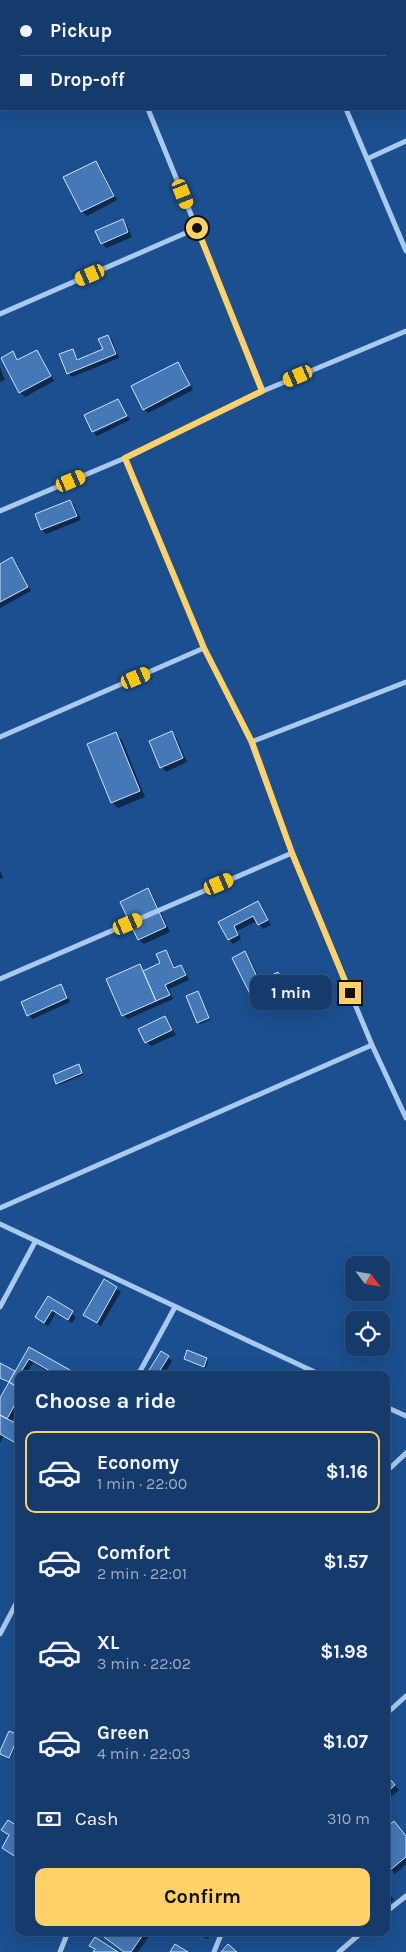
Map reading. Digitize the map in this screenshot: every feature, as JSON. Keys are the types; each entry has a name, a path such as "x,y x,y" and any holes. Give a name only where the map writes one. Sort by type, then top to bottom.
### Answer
{"street":[{"path":"148,110 262,391"},
{"path":"346,110 369,158 406,251"},
{"path":"369,158 406,141"},
{"path":"0,314 197,228"},
{"path":"0,511 125,458 262,391 406,331"},
{"path":"125,458 204,648 252,742 292,853 372,1045 406,1118"},
{"path":"0,737 204,648"},
{"path":"252,742 406,682"},
{"path":"0,979 292,853"},
{"path":"0,1208 372,1045"},
{"path":"0,1224 309,1371"},
{"path":"0,1307 35,1242"},
{"path":"140,1371 175,1307"},
{"path":"390,1409 406,1416"},
{"path":"390,1468 406,1453"},
{"path":"0,1634 15,1606"},
{"path":"390,1710 406,1696"},
{"path":"390,1909 406,1896"},
{"path":"60,1952 66,1936"},
{"path":"214,1952 220,1936"},
{"path":"339,1952 357,1936"}],"building":[{"path":"96,161 114,196 81,212 63,177"},
{"path":"123,219 128,232 101,244 95,231"},
{"path":"108,335 116,354 67,374 59,354 73,349 77,360 103,349 98,339"},
{"path":"37,350 51,376 19,393 1,358 13,351 17,360"},
{"path":"178,362 190,385 143,410 131,386"},
{"path":"118,399 127,416 92,432 84,415"},
{"path":"70,500 77,516 41,530 35,514"},
{"path":"12,557 28,587 0,602 0,564"},
{"path":"172,731 183,758 160,768 149,741"},
{"path":"116,732 140,791 111,803 87,744"},
{"path":"148,888 166,927 138,940 120,902"},
{"path":"258,901 268,920 258,925 253,916 234,926 238,935 228,940 218,922"},
{"path":"166,950 174,968 181,965 186,975 165,985 170,995 156,1001 143,971 160,963 156,954"},
{"path":"245,951 259,981 278,972 283,982 252,998 232,958"},
{"path":"140,964 156,1001 122,1016 106,979"},
{"path":"61,984 67,998 27,1016 21,1002"},
{"path":"198,991 209,1018 197,1023 186,996"},
{"path":"165,1016 172,1030 145,1043 138,1029"},
{"path":"79,1064 82,1073 56,1084 53,1075"},
{"path":"104,1279 117,1287 97,1323 83,1315"},
{"path":"48,1296 73,1311 68,1320 52,1310 44,1323 35,1317"},
{"path":"29,1347 70,1370 50,1371 29,1359 22,1371 15,1371"},
{"path":"187,1350 207,1358 204,1367 184,1359"},
{"path":"161,1351 169,1356 160,1371 148,1371"},
{"path":"0,1363 15,1371 9,1382 0,1378"},
{"path":"15,1372 15,1386 9,1382"},
{"path":"9,1382 15,1386 15,1404 7,1419 0,1415 0,1398"},
{"path":"0,1415 15,1423 15,1440 14,1442 0,1434"},
{"path":"9,1731 15,1733 15,1744 9,1758 0,1754"},
{"path":"390,1779 395,1785 390,1789"},
{"path":"8,1820 15,1824 15,1856 2,1848 9,1835 1,1830"},
{"path":"394,1821 406,1836 406,1857 390,1870 390,1824"},
{"path":"142,1936 131,1952 124,1952 104,1937"},
{"path":"95,1937 118,1952 93,1952 95,1949 89,1946"},
{"path":"175,1944 188,1952 170,1952"},
{"path":"228,1944 237,1952 221,1952"}],"route":[{"path":"197,228 262,391 125,458 204,648 252,742 292,853 350,993"}]}
